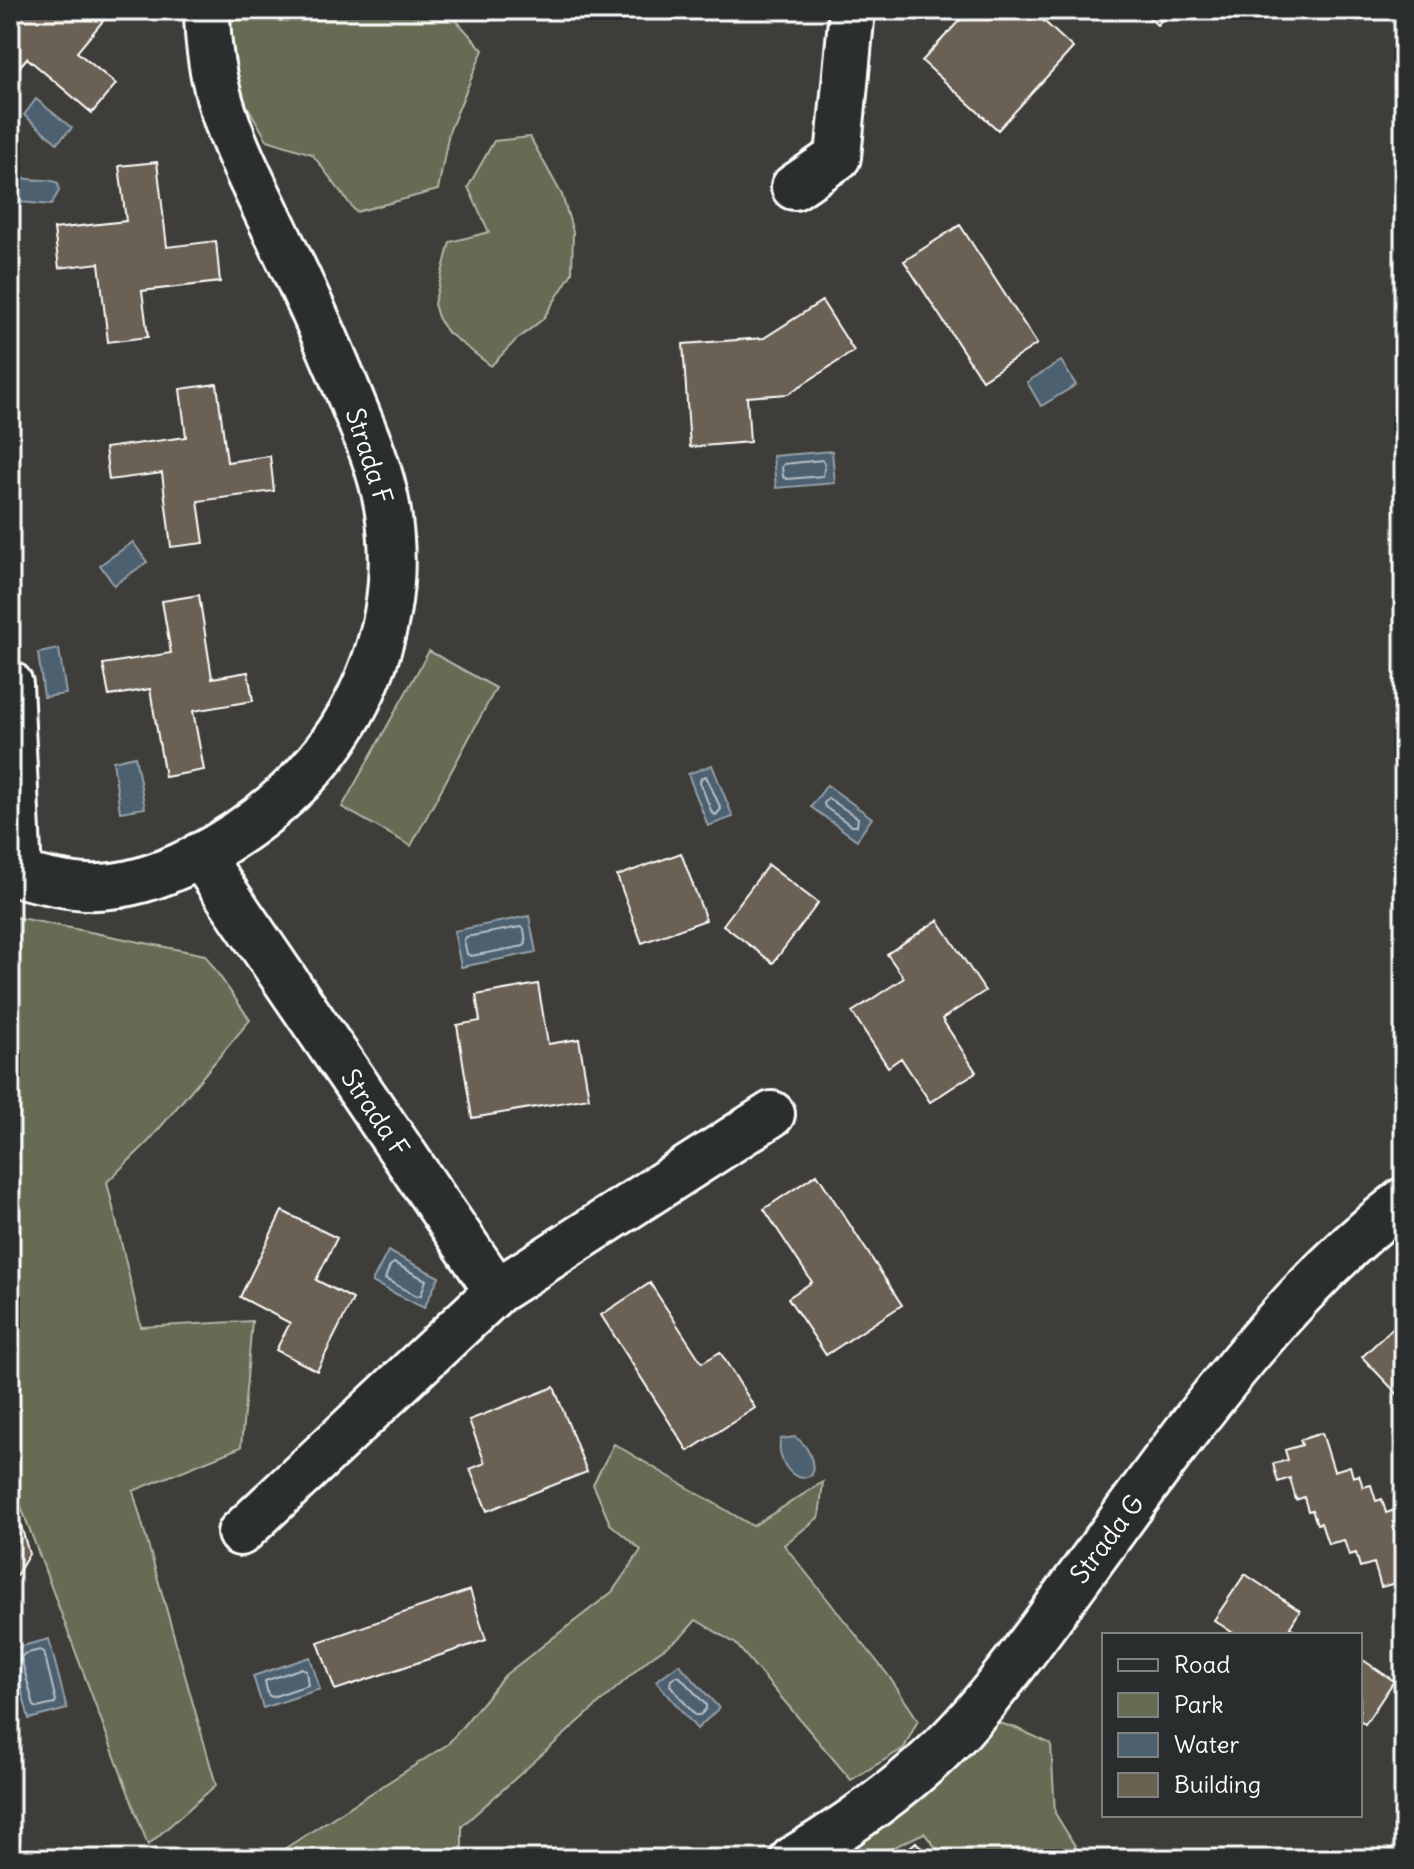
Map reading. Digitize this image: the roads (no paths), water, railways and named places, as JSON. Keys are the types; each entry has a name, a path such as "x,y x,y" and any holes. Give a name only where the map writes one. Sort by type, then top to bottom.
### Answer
{"street":[{"name":"Strada F","path":"14,874 78,886 114,885 161,874 200,855 263,815 323,757 353,712 377,659 383,636 392,547 384,493 366,437 309,301 224,117 211,68 207,10"},
{"path":"794,187 838,157 852,10"},
{"path":"10,684 14,874"},
{"name":"Strada F","path":"200,855 497,1291"},
{"path":"240,1533 497,1291 772,1114"},
{"name":"Strada G","path":"793,1859 850,1823 894,1790 960,1730 1016,1663 1219,1388 1262,1335 1344,1250 1404,1200"}],"water":[{"path":"36,99 72,128 57,143 24,115"},
{"path":"24,178 58,183 59,191 51,205 20,202 14,185"},
{"path":"1061,361 1076,385 1041,406 1027,382"},
{"path":"832,451 835,483 776,488 773,456"},
{"path":"133,542 147,562 114,585 100,565"},
{"path":"59,649 66,694 44,697 38,653"},
{"path":"135,756 145,808 120,812 113,761"},
{"path":"712,765 733,817 708,826 688,774"},
{"path":"827,785 872,818 857,840 811,807"},
{"path":"529,916 536,952 461,967 454,931"},
{"path":"388,1251 439,1277 424,1308 372,1282"},
{"path":"795,1437 810,1454 812,1475 804,1478 797,1477 786,1468 780,1453 781,1439"},
{"path":"49,1639 67,1709 29,1719 11,1649"},
{"path":"310,1657 320,1689 263,1708 253,1676"},
{"path":"679,1664 719,1708 697,1729 656,1681"}]}
